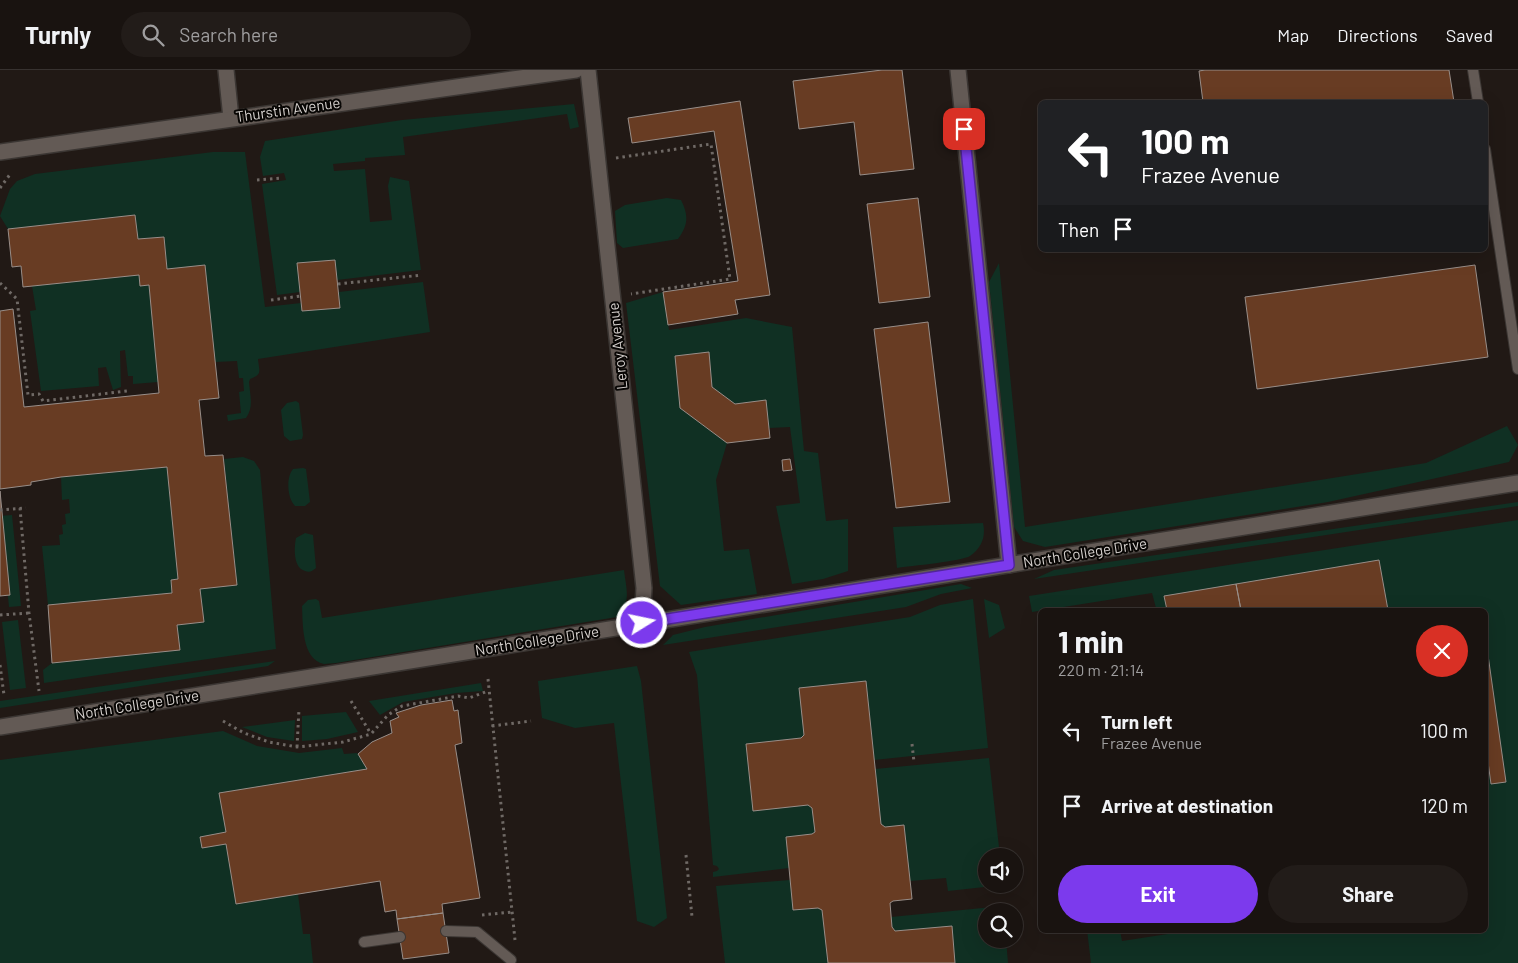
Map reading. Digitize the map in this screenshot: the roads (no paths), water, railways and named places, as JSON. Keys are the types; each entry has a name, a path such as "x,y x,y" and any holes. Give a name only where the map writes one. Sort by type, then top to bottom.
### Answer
{"street":[{"path":"226,70 231,118"},
{"name":"Thurstin Avenue","path":"0,152 576,70"},
{"name":"Leroy Avenue","path":"588,70 644,588 642,623"},
{"path":"958,70 1009,565"},
{"name":"North College Drive","path":"0,727 1518,483"}],"lane":[{"path":"1473,70 1478,100"},
{"path":"1488,169 1518,370"},
{"path":"446,931 477,932 511,960"},
{"path":"364,942 400,937"}]}
